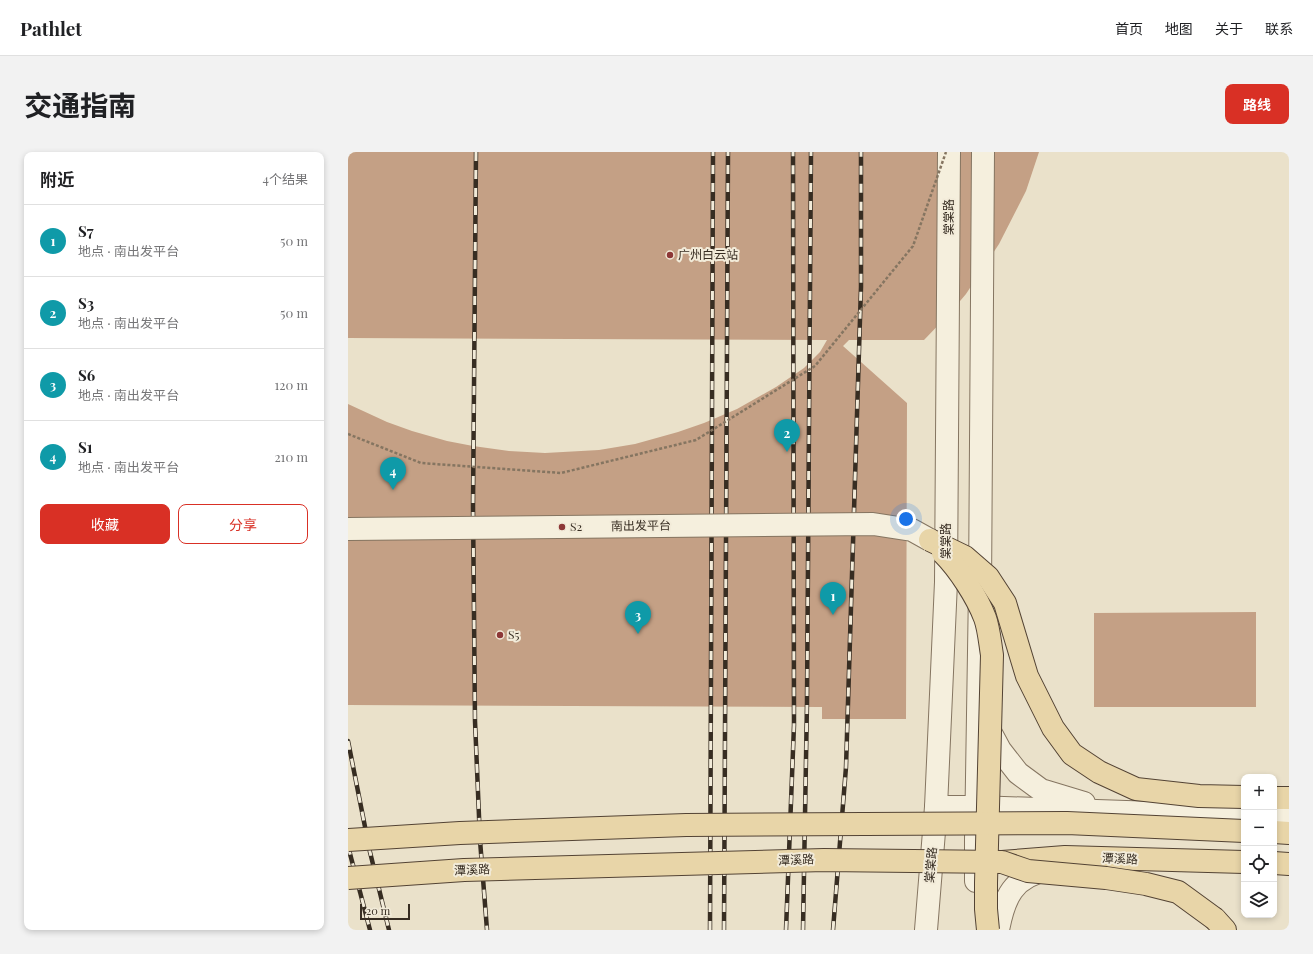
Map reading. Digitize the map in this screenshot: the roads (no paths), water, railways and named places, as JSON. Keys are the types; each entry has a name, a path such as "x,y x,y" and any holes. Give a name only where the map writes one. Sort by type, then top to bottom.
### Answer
{"main road":[{"path":"930,540 965,557 988,577 1005,603 1027,676 1053,728 1072,754 1099,772 1136,789 1199,796 1241,797"},
{"path":"930,540 955,565 976,599 985,618 992,655 986,908 988,930"},
{"path":"1277,798 1289,798"},
{"path":"348,840 460,833 686,825 1067,823 1241,831"},
{"path":"1277,832 1289,833"},
{"name":"潭溪路","path":"348,878 464,870 824,860 1002,862 1065,857 1241,862"},
{"path":"1002,862 1028,871 1106,878 1146,884 1178,892 1215,919 1225,930"},
{"path":"1277,863 1289,864"}],"street":[{"name":"棠棠路","path":"926,930 936,807 946,582 949,152"},
{"path":"981,930 975,866 981,573 983,152"},
{"name":"南出发平台","path":"348,529 873,524 912,530 930,540"},
{"path":"978,709 1000,750 1018,773 1041,790 1110,811"},
{"path":"936,807 1241,816"},
{"path":"1277,817 1289,818"},
{"path":"930,866 1080,865 1241,868"},
{"path":"998,930 1001,913 1009,895 1020,880 1037,872 1080,865"},
{"path":"1277,868 1289,869"},
{"path":"981,930 986,908"}],"railway":[{"path":"476,152 473,506 475,721 480,840 487,930"},
{"path":"710,930 713,152"},
{"path":"724,930 728,152"},
{"path":"786,930 794,725 793,152"},
{"path":"803,930 807,702 811,152"},
{"path":"833,930 846,767 861,287 861,152"},
{"path":"348,741 370,852 389,930"},
{"path":"348,846 370,930"}],"place":[{"name":"广州白云站","path":"670,255"},
{"name":"S3","path":"787,452"},
{"name":"S1","path":"393,490"},
{"name":"S2","path":"562,527"},
{"name":"S7","path":"833,615"},
{"name":"S6","path":"638,634"},
{"name":"S5","path":"500,635"}]}
